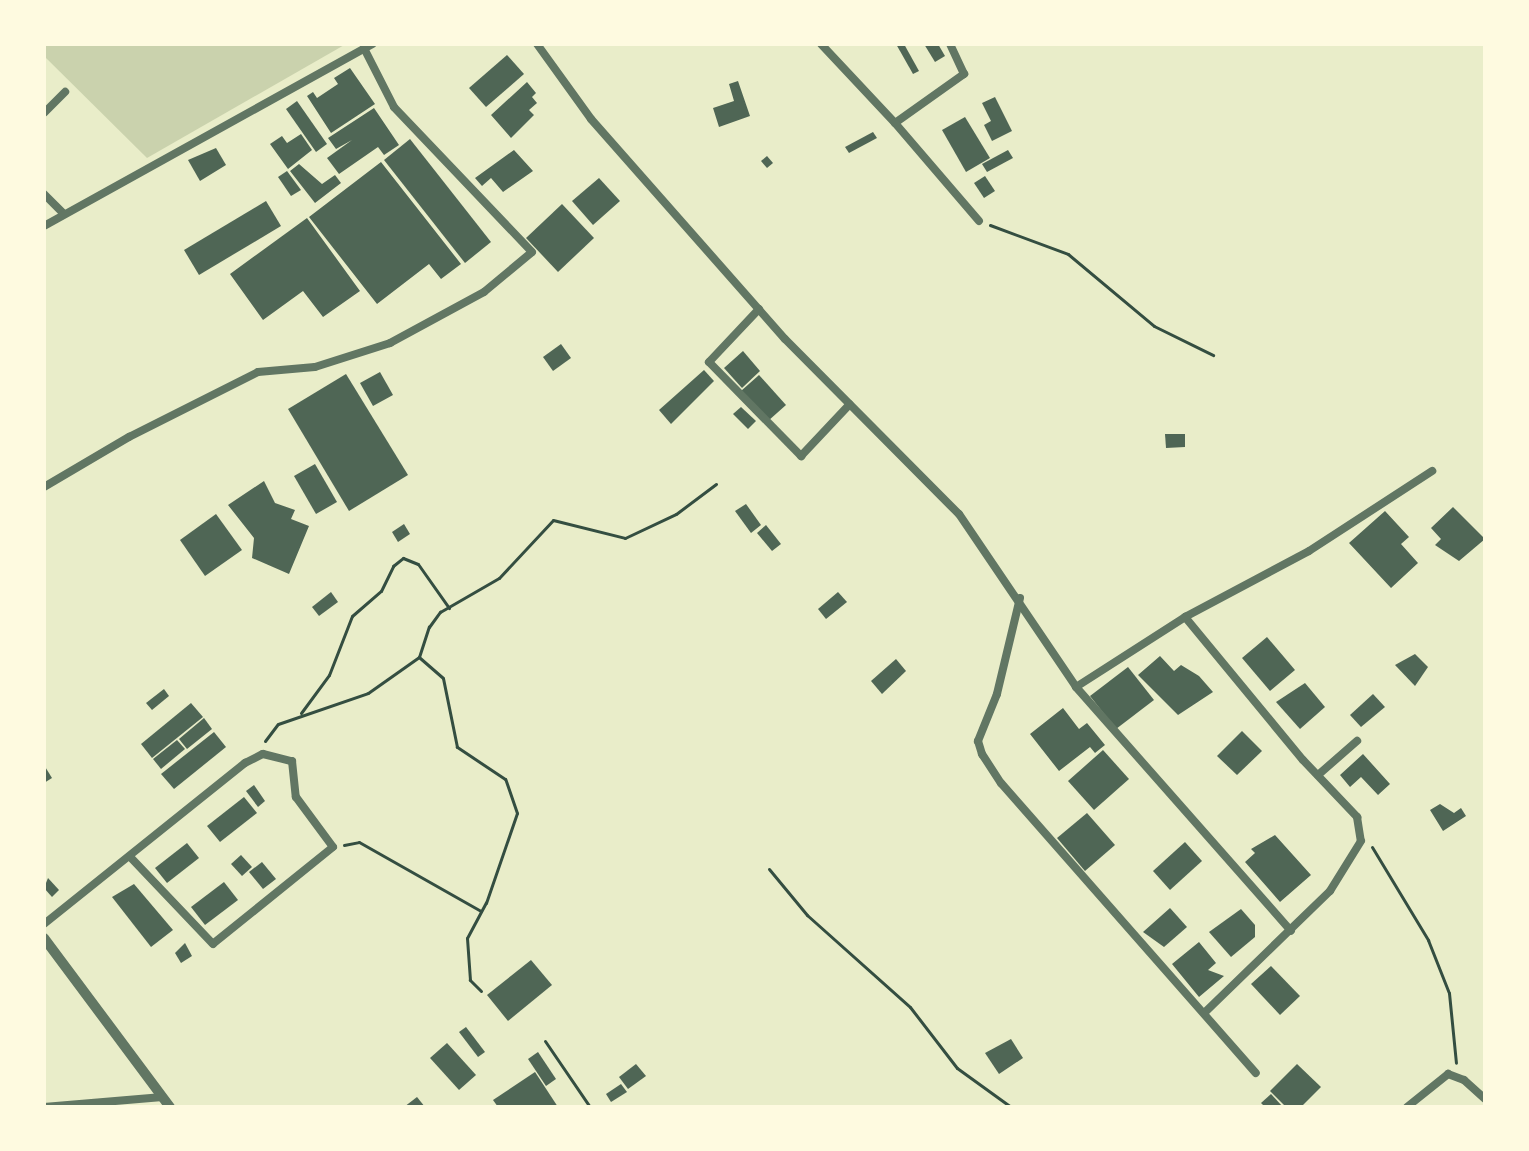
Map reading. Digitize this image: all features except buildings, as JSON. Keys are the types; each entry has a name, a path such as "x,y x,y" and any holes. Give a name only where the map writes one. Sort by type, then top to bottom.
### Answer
{"street":[{"path":"537,44 591,119 759,309 959,514 1020,598 1076,687 1291,931"},
{"path":"821,44 895,123 979,221"},
{"path":"895,123 964,74 950,44"},
{"path":"44,226 369,46 394,107 532,252 484,292 390,343 315,367 248,377 44,487"},
{"path":"44,113 65,92"},
{"path":"44,194 63,213"},
{"path":"759,309 709,362 801,456 850,404"},
{"path":"1076,687 1185,617 1309,551 1432,471"},
{"path":"1020,598 997,694 978,741 982,754 1001,783 1256,1073"},
{"path":"1185,617 1359,823 1361,841 1348,868 1291,931 1204,1013"},
{"path":"1318,775 1357,741"},
{"path":"44,924 131,858 245,763 263,754 292,761 296,797 333,847 213,944 131,858"},
{"path":"44,938 170,1107"},
{"path":"1407,1107 1438,1078 1456,1075 1485,1099"},
{"path":"44,1107 163,1097"}],"path":[{"path":"979,221 1068,254 1154,326 1213,355"},
{"path":"263,754 267,735 301,713 368,693 419,657 429,627 440,612 499,578 553,520 625,538 676,514 716,484"},
{"path":"301,713 329,675 352,616 381,591 393,566 403,558 418,564 449,608"},
{"path":"419,657 443,678 457,747 505,779 517,813 464,953 470,980 481,991"},
{"path":"1359,823 1428,940 1449,993 1456,1023 1456,1075"},
{"path":"333,847 359,842 481,911"},
{"path":"769,869 807,915 910,1007 957,1068 1011,1107"},
{"path":"545,1041 590,1107"}],"green space":[{"path":"44,44 346,44 147,158 44,56"}]}
